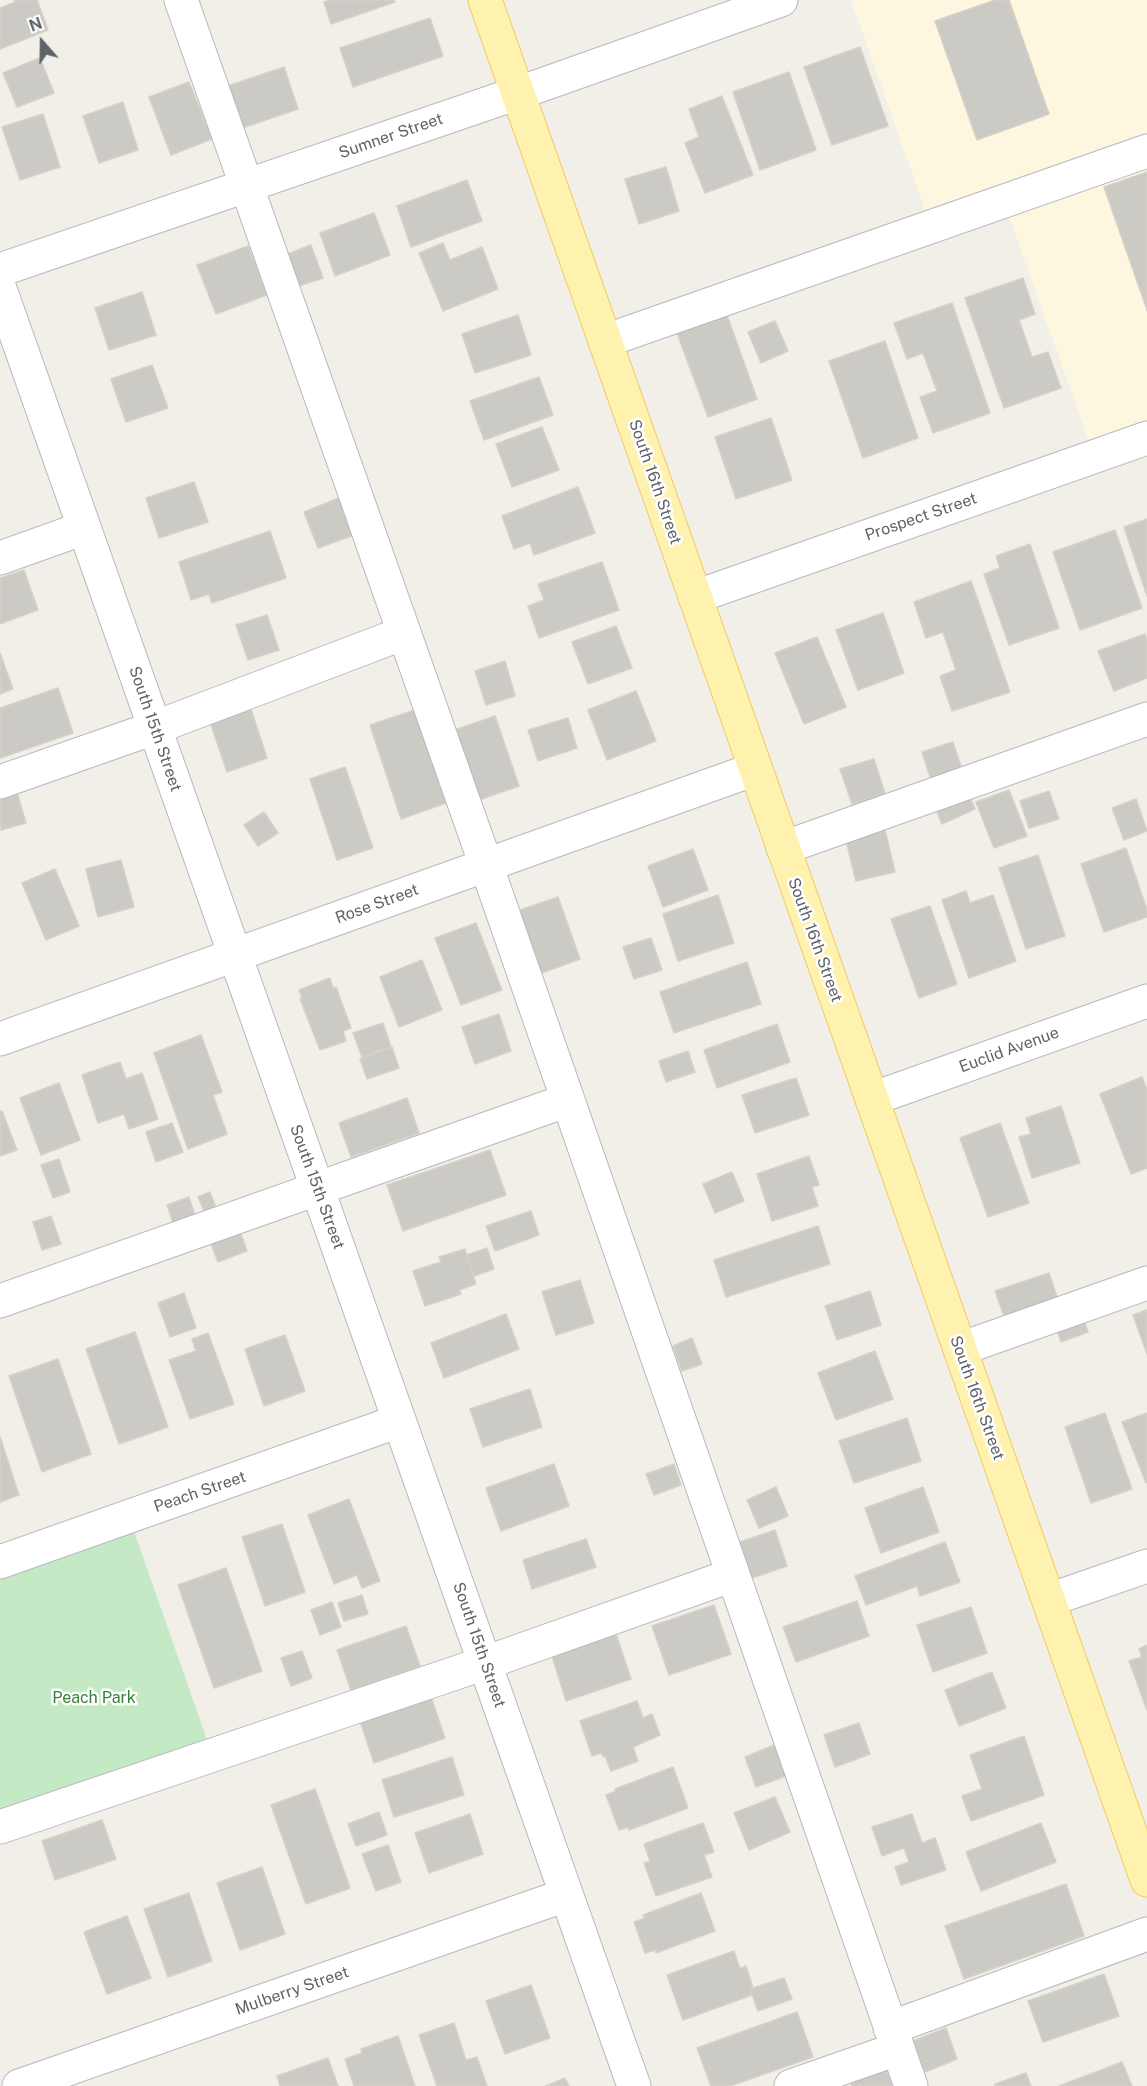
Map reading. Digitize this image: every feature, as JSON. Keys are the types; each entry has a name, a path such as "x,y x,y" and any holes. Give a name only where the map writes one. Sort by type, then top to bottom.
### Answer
{"main road":[{"name":"South 16th Street","path":"485,0 1049,1600 1144,1860"}],"street":[{"path":"181,0 486,865 911,2086"},
{"name":"Sumner Street","path":"0,270 518,93 781,0"},
{"path":"605,340 1147,151"},
{"name":"South 15th Street","path":"0,288 634,2086"},
{"name":"Prospect Street","path":"695,597 1147,438"},
{"path":"0,558 84,528"},
{"path":"0,782 154,728 404,633"},
{"path":"783,848 1147,719"},
{"name":"Rose Street","path":"0,1039 755,769"},
{"name":"Euclid Avenue","path":"872,1099 1147,1001"},
{"path":"0,1301 568,1100"},
{"path":"960,1348 1147,1283"},
{"name":"Peach Street","path":"0,1562 399,1421"},
{"path":"1049,1600 1147,1566"},
{"path":"0,1827 485,1663 733,1575"},
{"name":"Mulberry Street","path":"19,2086 566,1895"},
{"path":"792,2086 894,2038 1147,1934"}],"shaded area":[{"path":"851,0 1147,0 1147,438 1094,456 1004,202 931,227"}],"green space":[{"name":"Peach Park","path":"129,1517 213,1757 0,1827 0,1562"}],"building":[{"path":"14,0 37,0 48,30 0,49 0,8 15,2"},
{"path":"330,0 394,0 395,2 331,24 324,2"},
{"path":"995,0 1009,0 1049,114 977,140 935,21"},
{"path":"430,18 443,56 353,87 340,48"},
{"path":"860,47 888,126 832,145 804,67"},
{"path":"40,58 54,93 17,107 3,73"},
{"path":"284,67 298,109 242,128 228,86"},
{"path":"789,72 816,150 760,170 733,92"},
{"path":"189,82 212,139 171,155 149,97"},
{"path":"722,96 753,175 705,193 685,143 699,137 689,109"},
{"path":"123,102 138,150 99,163 83,116"},
{"path":"43,114 60,167 20,180 2,127"},
{"path":"666,167 679,211 639,224 625,179"},
{"path":"1147,172 1147,310 1104,187"},
{"path":"467,180 482,221 411,247 397,206"},
{"path":"374,213 390,255 335,276 320,233"},
{"path":"443,243 450,260 482,247 498,289 443,311 419,253"},
{"path":"311,245 323,278 296,287 285,255"},
{"path":"248,246 267,295 216,314 197,265"},
{"path":"1023,278 1035,314 1019,320 1032,357 1048,352 1061,388 1004,408 965,298"},
{"path":"142,292 156,335 109,350 95,308"},
{"path":"952,303 990,413 933,433 920,397 937,391 923,353 907,359 894,323"},
{"path":"518,315 531,355 475,373 462,334"},
{"path":"727,315 757,399 708,417 677,333"},
{"path":"775,321 788,351 761,363 748,332"},
{"path":"885,341 918,438 863,458 829,361"},
{"path":"152,365 168,408 126,422 111,379"},
{"path":"539,377 553,415 484,440 470,401"},
{"path":"771,418 792,480 736,499 715,437"},
{"path":"542,427 559,470 512,487 496,444"},
{"path":"194,482 208,522 159,538 146,498"},
{"path":"578,487 595,533 534,555 530,543 514,549 502,516"},
{"path":"339,498 354,535 318,548 304,512"},
{"path":"1147,519 1147,596 1124,527"},
{"path":"1115,530 1142,608 1080,630 1053,552"},
{"path":"270,531 286,578 212,603 209,594 191,600 179,562"},
{"path":"1030,544 1059,628 1009,645 984,574 1000,568 996,556"},
{"path":"602,562 619,610 539,638 528,606 544,600 538,584"},
{"path":"24,570 38,610 0,624 0,578"},
{"path":"971,581 1010,692 952,711 940,676 956,670 943,632 926,638 914,602"},
{"path":"883,613 904,673 858,690 836,630"},
{"path":"267,615 279,650 248,660 236,625"},
{"path":"616,626 632,668 588,684 572,642"},
{"path":"1145,634 1147,678 1114,691 1098,651"},
{"path":"817,637 846,707 804,724 775,653"},
{"path":"0,653 13,689 0,694"},
{"path":"505,661 515,696 486,705 475,671"},
{"path":"58,688 73,733 0,758 0,708"},
{"path":"636,691 656,741 607,760 588,710"},
{"path":"248,700 267,758 227,772 207,713"},
{"path":"415,710 446,803 401,819 370,725"},
{"path":"495,716 519,786 476,801 452,731"},
{"path":"568,718 577,748 538,761 528,730"},
{"path":"953,742 963,772 932,783 922,752"},
{"path":"874,759 885,794 852,804 840,769"},
{"path":"345,767 373,848 337,860 310,779"},
{"path":"16,789 26,823 1,830 0,793"},
{"path":"1009,790 1027,836 994,848 976,802"},
{"path":"967,791 975,809 942,824 934,805"},
{"path":"1049,791 1059,819 1029,828 1020,801"},
{"path":"1136,799 1147,831 1124,840 1112,808"},
{"path":"264,812 278,833 258,846 244,825"},
{"path":"884,826 895,872 856,881 845,836"},
{"path":"1126,848 1147,910 1147,917 1104,932 1081,864"},
{"path":"693,849 708,890 663,907 648,866"},
{"path":"1038,855 1065,936 1026,949 999,868"},
{"path":"121,860 134,907 98,917 86,869"},
{"path":"55,869 79,926 46,940 22,883"},
{"path":"966,891 970,903 993,895 1016,961 969,978 942,900"},
{"path":"718,895 734,943 678,961 663,914"},
{"path":"558,897 580,959 539,974 517,911"},
{"path":"930,906 957,984 919,998 891,919"},
{"path":"476,923 502,990 461,1005 435,938"},
{"path":"651,938 662,970 634,979 623,947"},
{"path":"422,960 442,1010 399,1027 380,977"},
{"path":"747,962 761,1004 674,1033 660,992"},
{"path":"330,978 333,988 336,987 351,1028 343,1031 346,1041 320,1050 300,999 302,998 299,990"},
{"path":"499,1014 511,1051 475,1064 462,1027"},
{"path":"383,1023 391,1047 362,1057 353,1033"},
{"path":"777,1024 790,1062 717,1088 704,1050"},
{"path":"201,1035 222,1092 213,1095 227,1134 188,1149 154,1053"},
{"path":"392,1047 399,1068 367,1079 360,1059"},
{"path":"688,1051 695,1072 666,1082 659,1061"},
{"path":"120,1062 126,1079 142,1073 158,1119 129,1129 124,1114 98,1123 82,1075"},
{"path":"1142,1077 1147,1090 1147,1168 1131,1174 1100,1094"},
{"path":"796,1078 809,1115 755,1133 742,1095"},
{"path":"59,1083 80,1140 41,1155 20,1098"},
{"path":"407,1098 419,1133 351,1157 339,1123"},
{"path":"1061,1106 1080,1163 1032,1178 1019,1137 1031,1134 1026,1118"},
{"path":"2,1111 17,1150 0,1156 0,1112"},
{"path":"172,1123 183,1152 156,1162 146,1132"},
{"path":"1000,1123 1029,1203 988,1217 960,1138"},
{"path":"490,1150 506,1195 403,1231 387,1185"},
{"path":"809,1156 819,1185 812,1187 818,1206 772,1221 757,1174"},
{"path":"59,1159 70,1192 53,1198 41,1165"},
{"path":"732,1172 744,1201 715,1213 703,1184"},
{"path":"210,1192 216,1208 205,1213 198,1197"},
{"path":"189,1197 195,1216 173,1223 167,1205"},
{"path":"531,1211 539,1235 495,1251 486,1226"},
{"path":"51,1216 61,1244 42,1250 33,1222"},
{"path":"818,1226 830,1264 726,1297 714,1260"},
{"path":"239,1229 247,1251 218,1262 210,1241"},
{"path":"487,1248 494,1269 474,1276 467,1255"},
{"path":"465,1249 476,1284 459,1290 461,1294 425,1306 413,1271 441,1262 439,1257"},
{"path":"1049,1273 1058,1300 1005,1319 995,1291"},
{"path":"580,1280 594,1323 556,1335 542,1292"},
{"path":"870,1291 881,1325 837,1340 825,1306"},
{"path":"184,1293 196,1328 170,1337 158,1303"},
{"path":"1147,1310 1147,1354 1133,1315"},
{"path":"506,1314 519,1349 444,1378 431,1343"},
{"path":"1083,1317 1088,1332 1061,1342 1056,1327"},
{"path":"135,1332 168,1427 119,1444 86,1349"},
{"path":"208,1333 234,1404 190,1419 169,1360 196,1351 192,1339"},
{"path":"285,1335 305,1391 264,1406 245,1349"},
{"path":"692,1338 702,1364 682,1371 673,1346"},
{"path":"875,1351 893,1399 836,1420 818,1373"},
{"path":"58,1359 91,1454 42,1472 9,1376"},
{"path":"530,1389 542,1427 483,1447 470,1409"},
{"path":"1105,1413 1132,1489 1091,1503 1065,1427"},
{"path":"1147,1413 1147,1482 1146,1483 1122,1422"},
{"path":"907,1418 921,1461 854,1483 839,1441"},
{"path":"0,1437 19,1495 0,1502"},
{"path":"554,1464 569,1506 501,1531 486,1488"},
{"path":"674,1464 681,1485 654,1495 646,1474"},
{"path":"776,1487 788,1516 759,1528 747,1500"},
{"path":"923,1487 939,1532 881,1553 865,1508"},
{"path":"349,1499 380,1581 362,1588 357,1575 334,1584 308,1515"},
{"path":"282,1524 305,1592 265,1606 242,1537"},
{"path":"775,1530 787,1566 752,1578 740,1542"},
{"path":"586,1539 596,1567 532,1589 523,1560"},
{"path":"945,1542 960,1582 920,1596 917,1586 866,1605 855,1576"},
{"path":"226,1568 262,1671 214,1688 178,1585"},
{"path":"362,1595 368,1614 344,1621 338,1603"},
{"path":"857,1601 869,1636 796,1662 783,1627"},
{"path":"332,1602 341,1627 320,1635 311,1610"},
{"path":"714,1605 731,1654 669,1675 652,1626"},
{"path":"971,1607 987,1653 933,1672 917,1625"},
{"path":"406,1626 420,1666 351,1690 337,1650"},
{"path":"616,1634 631,1679 566,1701 552,1656"},
{"path":"1147,1645 1147,1710 1129,1661 1142,1657 1139,1649"},
{"path":"302,1651 312,1678 291,1686 281,1658"},
{"path":"992,1672 1006,1708 959,1726 945,1690"},
{"path":"431,1697 445,1738 374,1763 360,1721"},
{"path":"637,1701 643,1718 652,1714 660,1735 633,1747 638,1761 611,1771 602,1753 592,1756 580,1721"},
{"path":"859,1723 870,1754 835,1767 824,1735"},
{"path":"1024,1736 1044,1795 971,1821 962,1796 982,1789 970,1755"},
{"path":"774,1745 786,1776 756,1787 745,1757"},
{"path":"452,1757 464,1795 394,1817 382,1780"},
{"path":"673,1767 688,1808 629,1830 628,1827 619,1830 606,1795 616,1791 615,1789"},
{"path":"315,1789 350,1888 306,1904 271,1805"},
{"path":"775,1797 790,1832 749,1850 734,1813"},
{"path":"379,1812 387,1835 356,1846 348,1824"},
{"path":"470,1814 483,1854 429,1873 415,1833"},
{"path":"912,1814 922,1843 935,1838 946,1870 901,1885 895,1867 909,1862 904,1848 882,1856 872,1827"},
{"path":"102,1820 116,1859 55,1880 42,1841"},
{"path":"703,1823 714,1852 704,1855 712,1877 656,1896 644,1863 650,1861 644,1844"},
{"path":"1041,1823 1056,1862 981,1891 966,1852"},
{"path":"388,1845 401,1882 376,1891 362,1854"},
{"path":"262,1867 285,1934 240,1950 217,1883"},
{"path":"1066,1884 1084,1936 964,1979 945,1926"},
{"path":"189,1893 212,1961 168,1977 144,1909"},
{"path":"701,1893 715,1931 656,1953 655,1950 645,1953 634,1922 645,1918 643,1915"},
{"path":"127,1916 151,1978 107,1994 84,1932"},
{"path":"734,1951 740,1969 746,1966 753,1988 750,1989 752,1995 683,2020 667,1975"},
{"path":"1104,1974 1119,2016 1043,2042 1028,2001"},
{"path":"784,1978 792,1999 758,2011 750,1989"},
{"path":"531,1985 550,2038 505,2054 486,2001"},
{"path":"797,2012 813,2057 730,2086 711,2086 697,2048"},
{"path":"454,2023 466,2060 477,2057 487,2086 437,2086 419,2035"},
{"path":"946,2028 957,2059 925,2072 913,2041"},
{"path":"398,2036 415,2086 354,2086 345,2059 362,2053 361,2049"},
{"path":"328,2058 338,2086 280,2086 277,2076"},
{"path":"1122,2062 1132,2086 1059,2086"},
{"path":"886,2068 892,2086 852,2086 850,2081"},
{"path":"1026,2073 1031,2086 995,2086 995,2084"},
{"path":"565,2078 569,2086 546,2086"}]}
